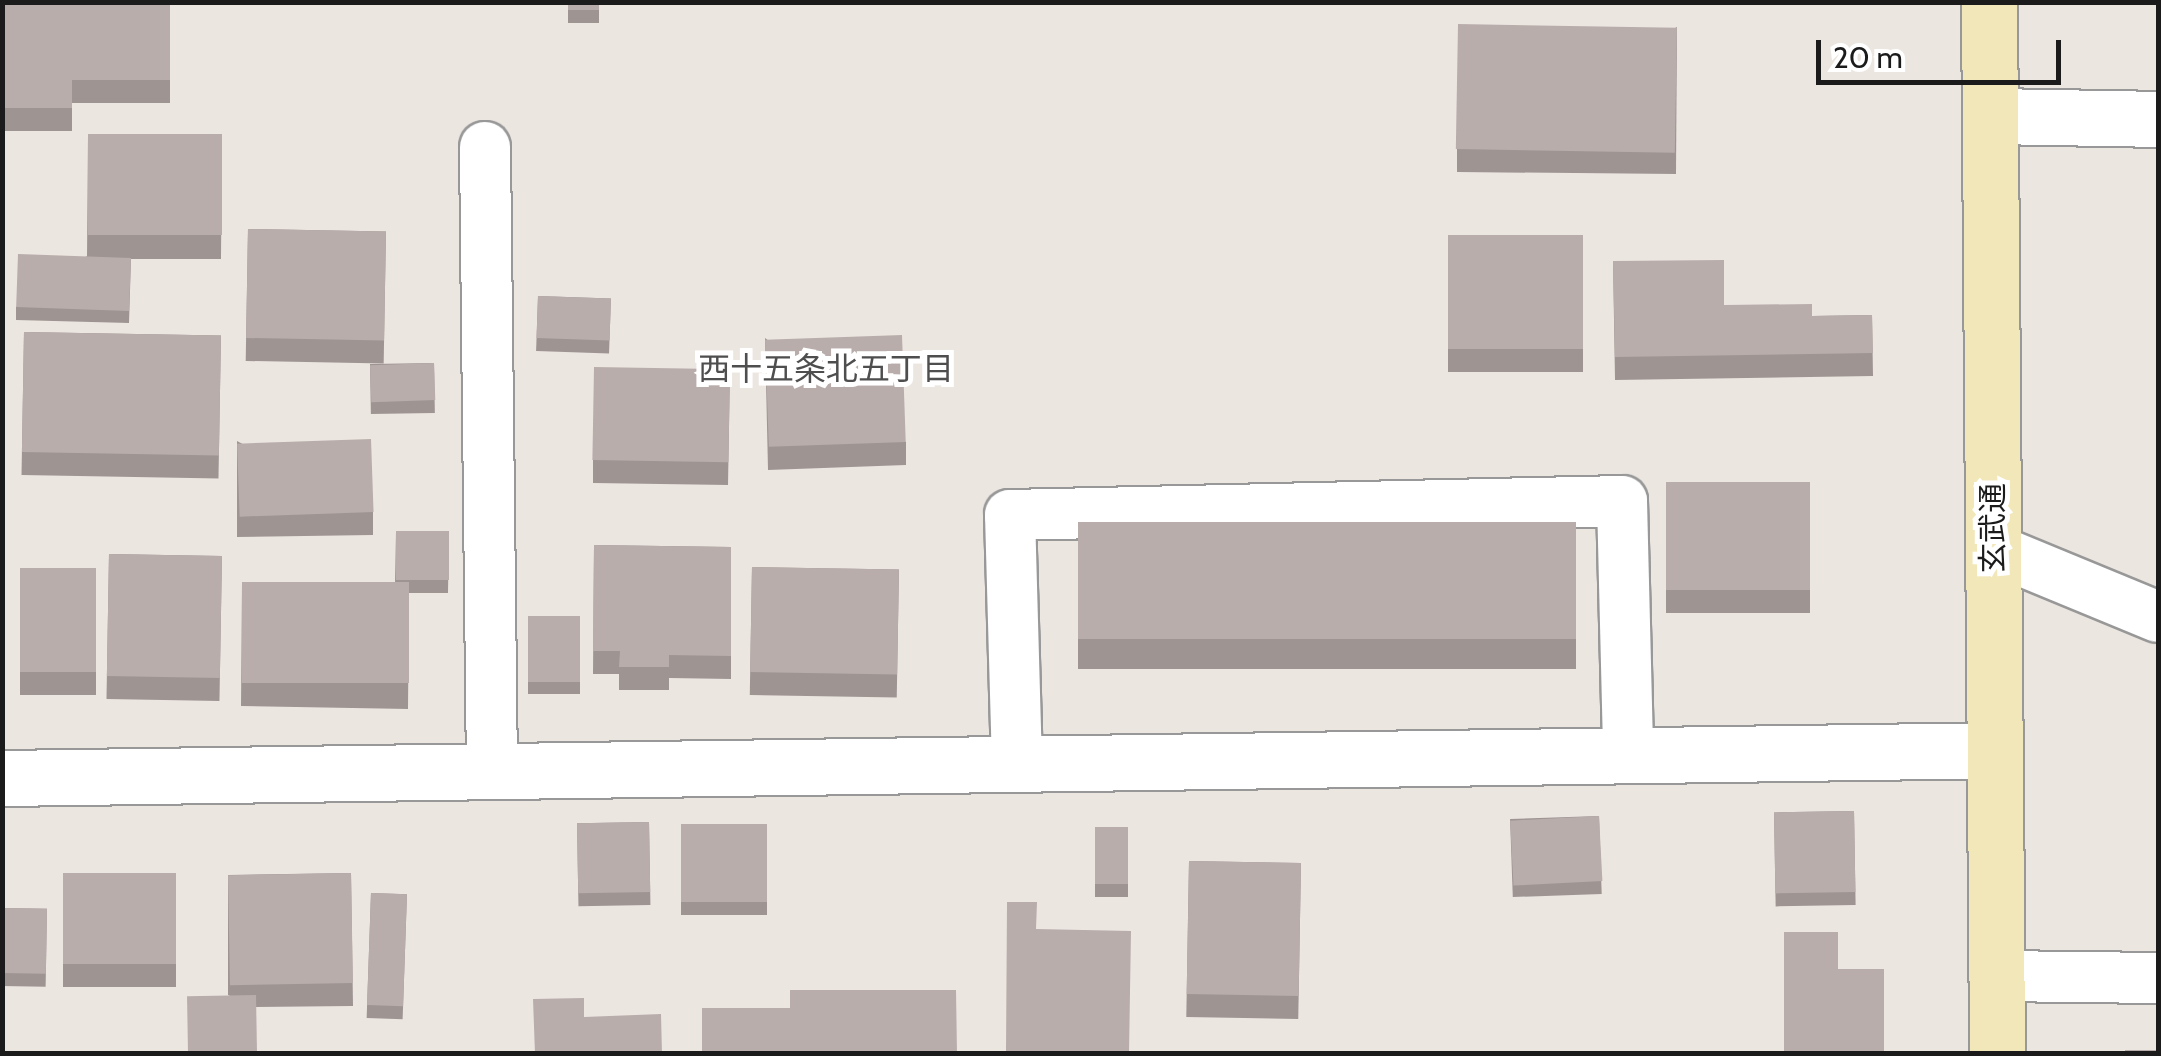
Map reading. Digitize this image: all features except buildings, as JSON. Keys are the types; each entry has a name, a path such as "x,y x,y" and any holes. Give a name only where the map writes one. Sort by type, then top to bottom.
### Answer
{"street":[{"name":"玄武通","path":"1989,2 1997,1054"},
{"path":"1992,116 2158,119"},
{"path":"2,778 1995,750"}],"lane":[{"path":"485,147 492,772"},
{"path":"1016,765 1010,515 1622,500 1628,755"},
{"path":"1994,550 2158,617"},
{"path":"1996,976 2158,978"}],"district":[{"name":"西十五条北五丁目","path":"826,369"}]}
